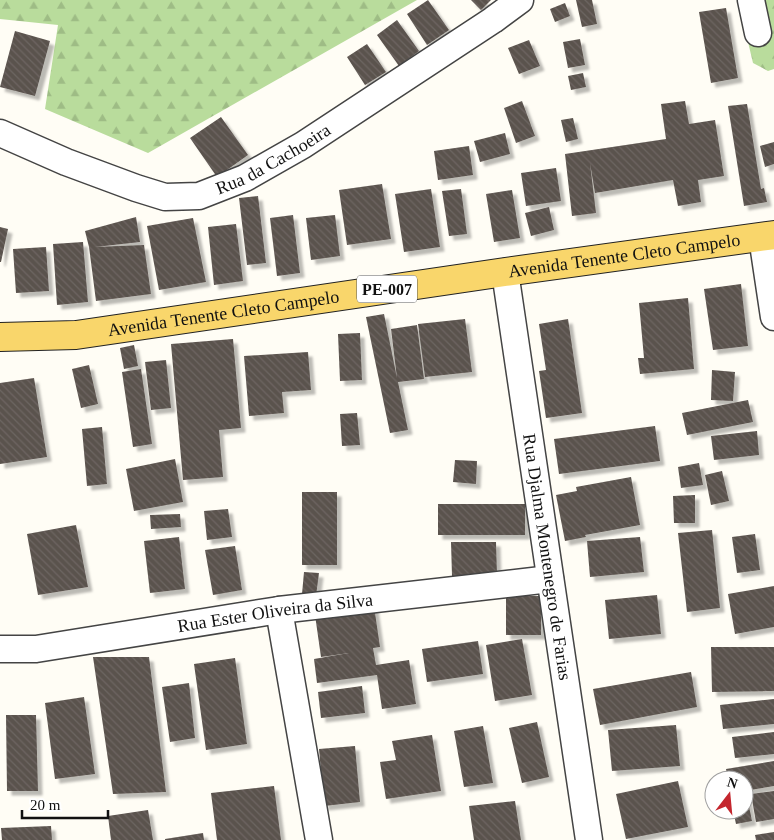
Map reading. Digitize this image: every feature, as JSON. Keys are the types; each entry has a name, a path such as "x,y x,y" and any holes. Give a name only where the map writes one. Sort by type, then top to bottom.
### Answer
{"main road":[{"name":"Avenida Tenente Cleto Campelo","path":"0,337 76,335 505,272 768,236"}],"street":[{"name":"Rua da Cachoeira","path":"0,133 66,162 136,188 165,197 198,196 245,178 303,145 493,20 520,0"},
{"path":"751,0 758,33"},
{"path":"768,236 774,317"},
{"name":"Rua Djalma Montenegro de Farias","path":"505,272 589,840"},
{"name":"Rua Ester Oliveira da Silva","path":"0,649 36,649 279,610 550,580"},
{"path":"279,610 319,840"}],"green space":[{"path":"0,0 417,0 148,153 45,109 58,25 0,19"},
{"path":"738,0 774,0 774,69 768,71 753,63"}],"building":[{"path":"428,0 449,30 427,45 407,14"},
{"path":"471,0 491,0 481,10"},
{"path":"576,0 592,0 597,24 582,27"},
{"path":"565,3 570,16 555,22 550,9"},
{"path":"726,8 738,78 711,83 699,12"},
{"path":"397,20 419,51 399,66 377,35"},
{"path":"15,31 50,41 35,96 0,87"},
{"path":"580,39 585,65 568,68 563,42"},
{"path":"529,40 540,66 519,74 508,48"},
{"path":"367,44 386,72 365,85 347,57"},
{"path":"583,73 586,87 571,90 568,76"},
{"path":"522,101 535,136 516,143 504,108"},
{"path":"685,101 689,124 715,120 724,176 698,180 701,202 678,206 673,180 595,193 590,163 596,213 572,216 565,154 666,139 661,104"},
{"path":"747,104 761,189 764,188 767,202 744,206 728,106"},
{"path":"221,117 248,155 217,177 190,138"},
{"path":"573,118 578,139 566,142 561,120"},
{"path":"505,133 510,154 480,162 474,141"},
{"path":"774,142 774,164 765,167 760,146"},
{"path":"469,146 473,175 438,180 434,151"},
{"path":"556,168 561,201 526,206 521,173"},
{"path":"382,184 391,239 347,245 339,190"},
{"path":"431,189 440,247 404,252 395,194"},
{"path":"461,189 467,234 449,236 442,191"},
{"path":"512,190 520,238 494,242 486,194"},
{"path":"258,196 266,263 247,265 239,198"},
{"path":"549,207 554,230 531,236 525,213"},
{"path":"293,215 300,273 277,276 270,218"},
{"path":"335,215 340,256 311,260 306,218"},
{"path":"136,217 140,242 95,247 144,245 151,294 96,301 85,231"},
{"path":"193,218 206,282 159,290 147,226"},
{"path":"236,224 243,281 214,285 208,227"},
{"path":"0,227 8,229 1,262 0,262"},
{"path":"83,242 88,302 57,305 53,244"},
{"path":"46,247 49,291 16,293 13,249"},
{"path":"741,284 748,346 713,350 704,289"},
{"path":"688,298 694,369 640,374 638,358 644,358 639,303"},
{"path":"384,314 397,378 391,329 417,325 424,379 398,382 408,430 390,433 366,317"},
{"path":"465,319 472,372 425,377 418,324"},
{"path":"568,319 582,413 546,418 539,371 546,370 539,324"},
{"path":"360,333 362,380 340,381 338,334"},
{"path":"233,339 241,428 219,430 223,477 183,480 171,344"},
{"path":"134,345 138,366 124,369 120,348"},
{"path":"308,352 311,390 282,392 284,413 249,416 244,356"},
{"path":"166,360 171,408 151,410 145,362"},
{"path":"89,365 98,404 81,408 72,369"},
{"path":"141,369 152,444 133,447 122,372"},
{"path":"712,370 735,372 733,401 711,400"},
{"path":"34,378 47,457 0,464 0,383"},
{"path":"748,400 753,422 687,435 682,413"},
{"path":"357,413 360,445 342,446 340,414"},
{"path":"655,426 660,461 559,474 554,439"},
{"path":"102,427 107,484 87,486 82,429"},
{"path":"757,431 759,455 714,460 711,436"},
{"path":"175,459 183,502 134,511 126,469"},
{"path":"455,460 477,461 476,484 453,482"},
{"path":"699,463 703,485 681,488 678,467"},
{"path":"722,471 729,501 711,505 705,475"},
{"path":"631,477 640,525 585,535 586,537 565,541 556,495 577,491 576,487"},
{"path":"302,492 337,492 337,565 302,565"},
{"path":"695,495 695,523 674,523 673,496"},
{"path":"438,504 525,504 525,535 438,535"},
{"path":"228,509 232,537 207,540 204,511"},
{"path":"180,514 181,527 151,529 150,515"},
{"path":"76,525 88,587 38,595 27,534"},
{"path":"712,530 720,608 687,612 678,533"},
{"path":"755,534 760,570 737,573 732,537"},
{"path":"179,537 185,589 150,593 144,541"},
{"path":"640,537 644,572 590,577 587,541"},
{"path":"451,542 496,542 497,575 452,576"},
{"path":"235,546 242,590 213,595 205,550"},
{"path":"304,572 319,573 316,596 302,594"},
{"path":"774,586 774,627 735,634 728,594"},
{"path":"657,595 661,634 609,639 605,600"},
{"path":"506,596 541,596 541,635 506,635"},
{"path":"374,606 380,647 373,648 376,665 409,660 416,704 382,709 377,675 317,683 314,659 349,653 321,657 315,615"},
{"path":"522,639 532,695 495,701 486,645"},
{"path":"478,641 483,674 427,682 422,649"},
{"path":"711,647 774,647 774,691 712,692"},
{"path":"93,657 149,657 166,792 113,794"},
{"path":"235,658 247,744 206,750 194,664"},
{"path":"691,672 697,707 600,725 593,689"},
{"path":"189,683 195,738 170,742 162,687"},
{"path":"362,686 365,713 321,718 318,692"},
{"path":"84,697 95,774 55,779 45,703"},
{"path":"774,699 774,724 723,729 720,705"},
{"path":"6,715 36,715 38,791 7,791"},
{"path":"537,722 549,777 522,783 509,728"},
{"path":"676,725 680,766 612,771 608,730"},
{"path":"483,726 493,783 464,787 454,731"},
{"path":"774,732 774,754 735,758 732,737"},
{"path":"432,735 441,791 386,799 380,762 396,760 392,741"},
{"path":"355,746 360,802 324,806 319,749"},
{"path":"774,761 774,786 754,789 754,770 726,769"},
{"path":"678,781 688,827 626,839 616,794"},
{"path":"274,786 281,840 217,840 211,793"},
{"path":"774,791 774,819 756,822 754,794"},
{"path":"515,801 521,840 474,840 469,806"},
{"path":"148,810 153,840 111,840 108,816"},
{"path":"735,820 752,820 752,821 736,824"},
{"path":"51,826 52,840 2,840 1,828"},
{"path":"774,832 774,840 756,840 755,835"},
{"path":"203,833 204,840 165,840 165,839"}]}
